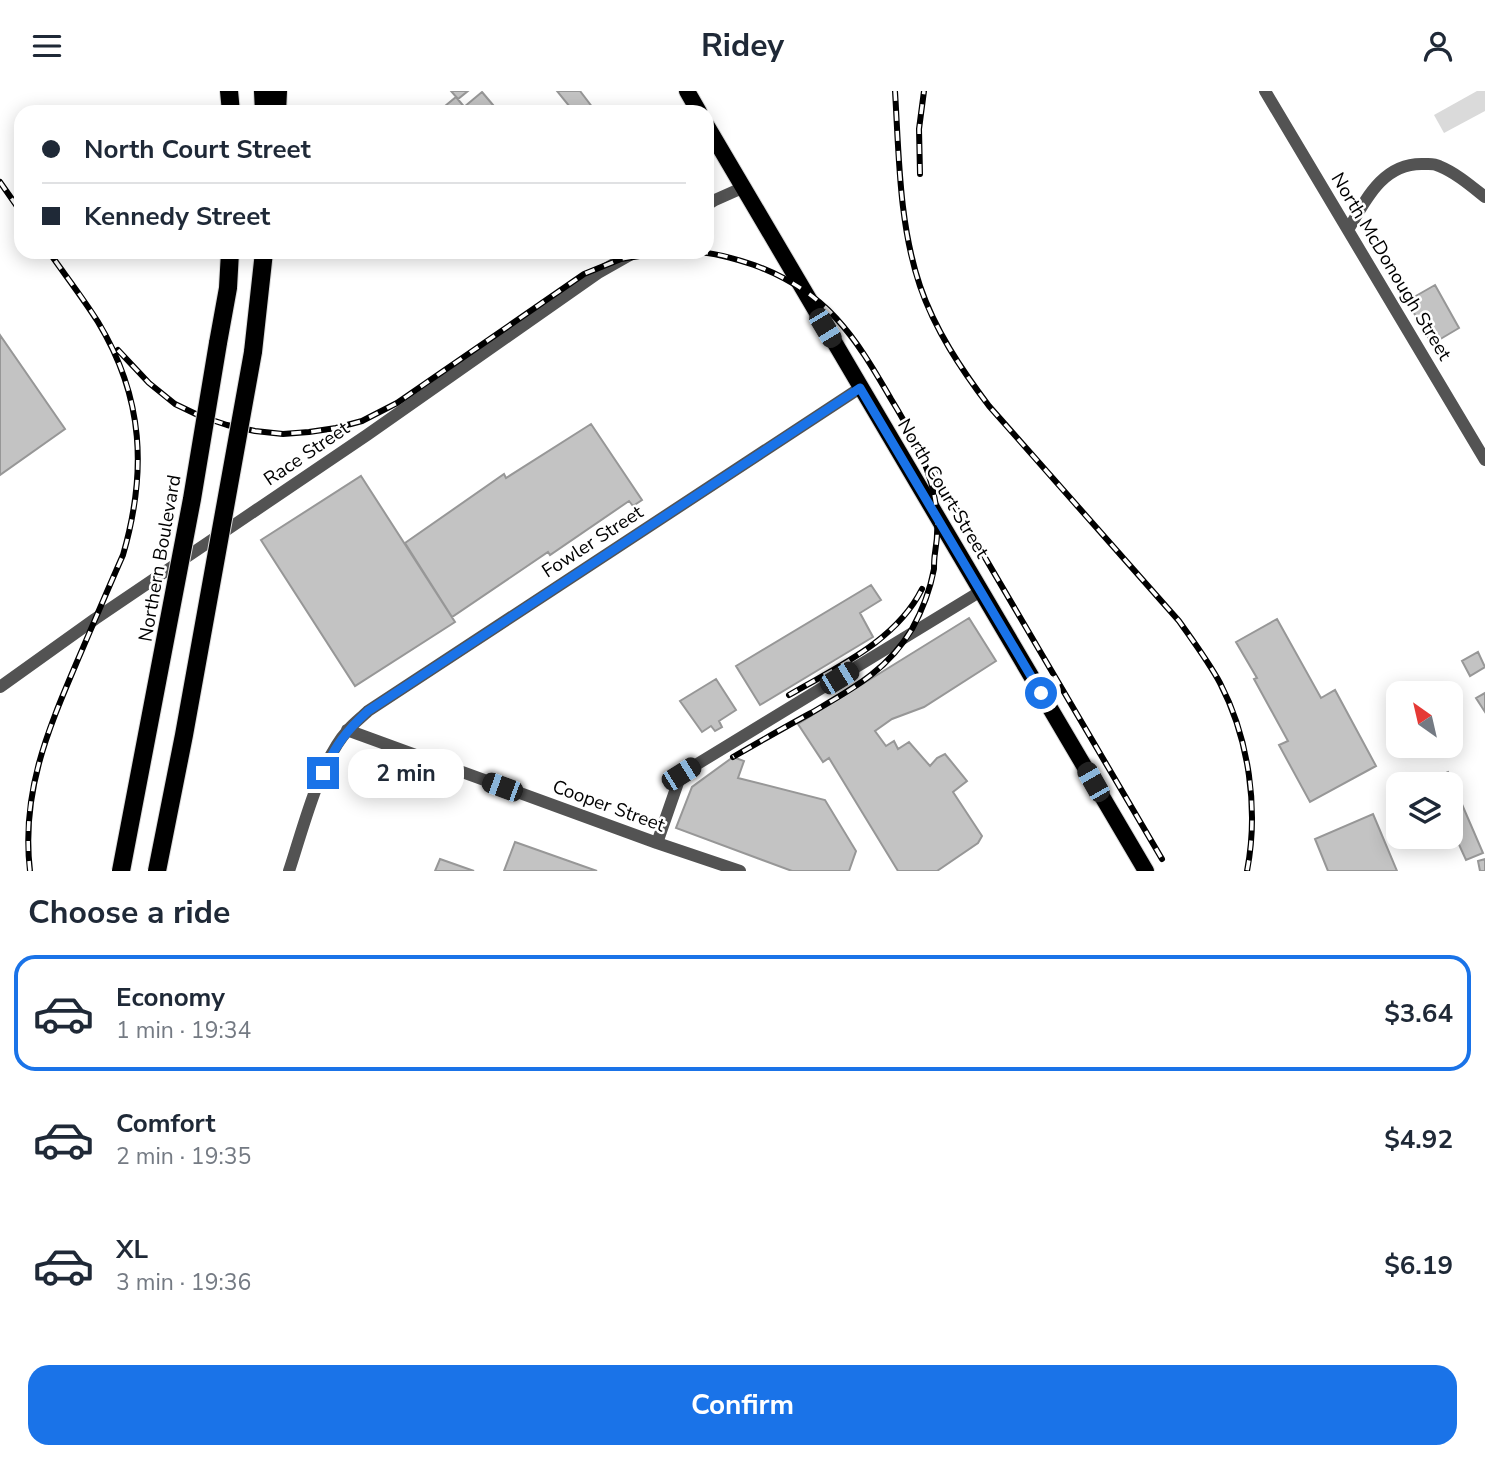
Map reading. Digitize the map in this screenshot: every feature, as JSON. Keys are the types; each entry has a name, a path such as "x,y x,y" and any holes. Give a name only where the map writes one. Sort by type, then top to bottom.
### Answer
{"highway":[{"name":"Northern Boulevard","path":"121,871 192,499 228,288 230,259"},
{"path":"157,871 253,352 263,259"}],"main road":[{"name":"North Court Street","path":"714,138 1146,871"}],"street":[{"name":"North McDonough Street","path":"1265,91 1480,442 1485,460"},
{"path":"1348,230 1370,192 1391,172 1412,164 1436,164 1459,176 1485,197"},
{"path":"714,200 742,188"},
{"name":"Race Street","path":"0,687 598,273 623,259"},
{"name":"Fowler Street","path":"289,871 329,758 347,730 368,711 860,388"},
{"path":"657,843 681,774 981,591"},
{"name":"Cooper Street","path":"347,730 740,871"}],"shaded area":[{"path":"1477,91 1485,91 1485,111 1444,133 1434,115"}],"building":[{"path":"451,91 468,91 458,99"},
{"path":"557,91 580,91 591,105 568,105"},
{"path":"482,92 493,105 466,105"},
{"path":"456,97 463,105 446,105"},
{"path":"1435,285 1459,328 1432,344 1407,301"},
{"path":"0,335 65,429 0,475"},
{"path":"591,424 642,500 633,506 629,501 452,617 405,543 504,474 506,478"},
{"path":"361,476 455,622 355,686 261,540"},
{"path":"871,585 881,600 860,613 873,637 760,705 736,666"},
{"path":"969,618 996,661 924,707 892,719 875,731 886,746 894,741 898,749 909,742 930,766 945,754 967,781 953,792 982,836 978,843 937,871 898,871 829,758 823,762 798,724"},
{"path":"1277,619 1321,698 1335,690 1376,766 1310,802 1279,745 1288,741 1236,642"},
{"path":"1478,652 1485,667 1470,676 1462,661"},
{"path":"716,679 736,710 719,721 722,727 715,731 711,726 702,732 680,701"},
{"path":"1485,693 1485,712 1476,698"},
{"path":"733,757 744,761 738,778 825,800 856,851 849,871 792,871 676,828 692,787"},
{"path":"1463,807 1483,853 1466,860 1461,849"},
{"path":"1373,814 1397,871 1328,871 1315,839"},
{"path":"515,842 597,871 504,871"},
{"path":"440,859 474,871 435,871"},
{"path":"1485,859 1485,871 1480,871 1478,861"}],"railway":[{"path":"895,91 901,190 908,239 920,286 933,318 959,363 989,406 1179,621 1220,683 1238,727 1249,775 1252,823 1247,871"},
{"path":"920,174 919,129 924,91"},
{"path":"0,182 14,202"},
{"path":"714,254 754,265 779,276 801,288 836,318 864,355 914,441 932,485 937,516 934,569 928,592 912,629 902,644 880,668 854,687 733,757"},
{"path":"30,871 29,816 39,764 65,689 123,555 131,524 138,465 137,436 125,379 98,322 54,259"},
{"path":"118,350 149,383 175,404 200,416 227,425 283,434 336,428 362,421 397,403 584,274 621,259"},
{"path":"933,469 1162,859"},
{"path":"789,695 845,663 881,638 897,624 922,589"}],"route":[{"path":"323,773 347,730 368,711 860,388 1041,693"}]}
